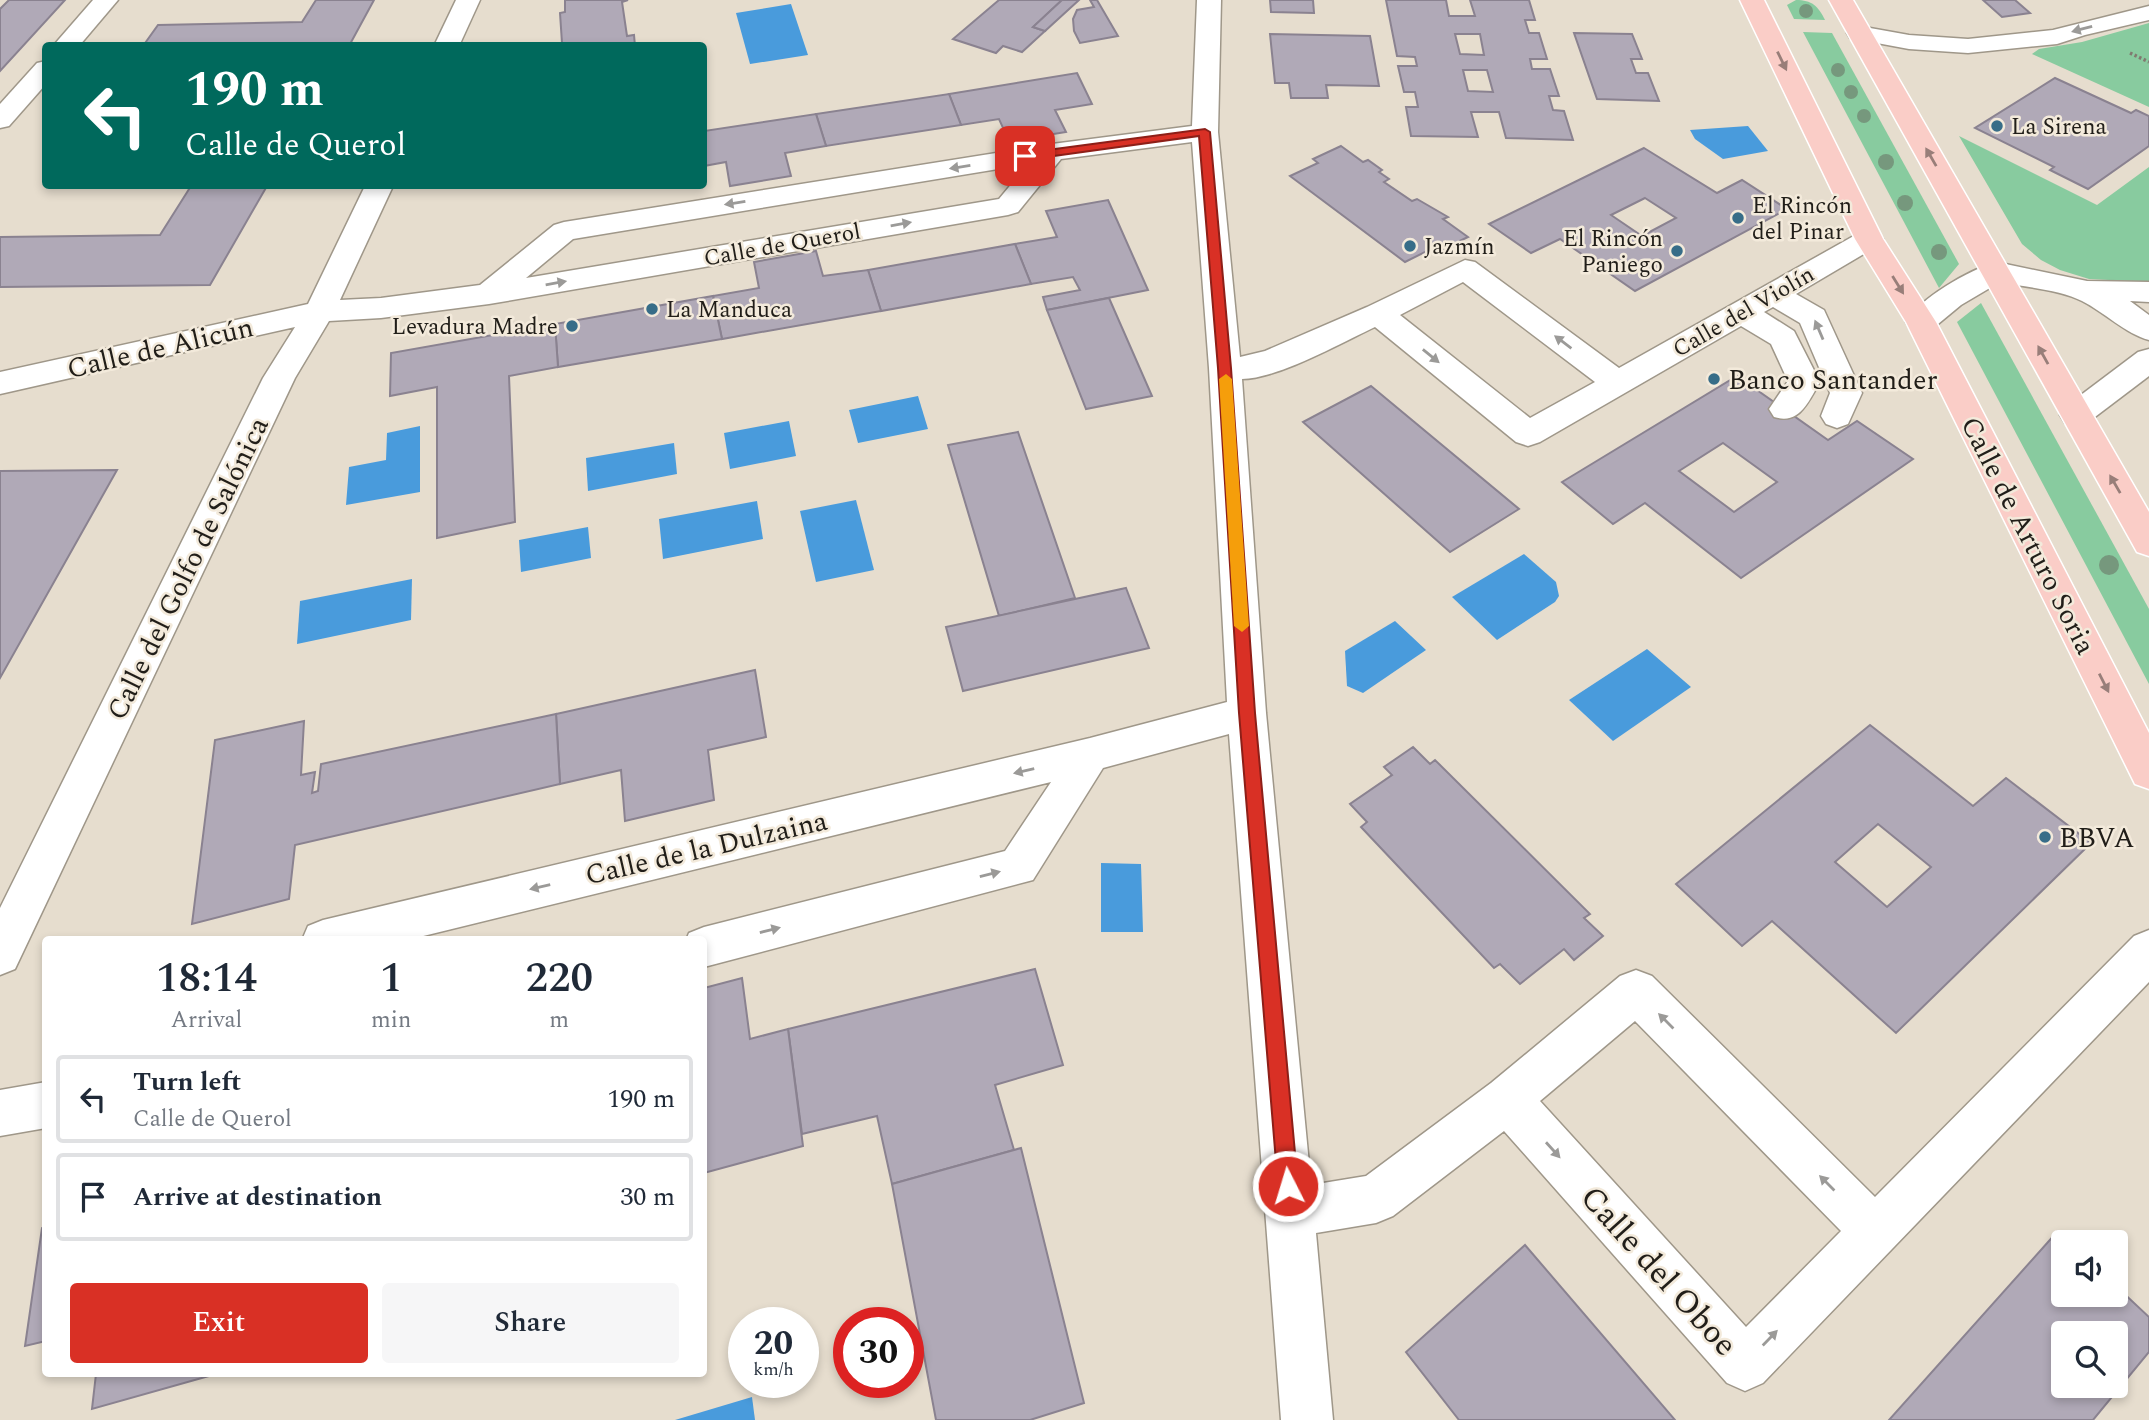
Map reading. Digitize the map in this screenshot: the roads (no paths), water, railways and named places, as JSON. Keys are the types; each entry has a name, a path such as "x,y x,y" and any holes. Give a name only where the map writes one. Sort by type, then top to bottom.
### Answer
{"main road":[{"name":"Calle de Arturo Soria","path":"1752,0 1870,239 1921,322 2149,772"},
{"path":"1841,0 2149,543"}],"street":[{"path":"69,42 106,0"},
{"path":"448,42 468,0"},
{"path":"1209,0 1205,132 1225,368 1247,713 1307,1420"},
{"path":"1859,33 1909,42 1968,46 2057,37 2078,29 2149,13"},
{"path":"0,120 42,73"},
{"name":"Calle de Querol","path":"489,294 564,231 1052,152 1205,132"},
{"name":"Calle de Querol","path":"320,311 381,308 489,294 1008,206 1052,152"},
{"name":"Calle del Golfo de Salónica","path":"0,954 279,378 320,311 378,189"},
{"name":"Calle del Violín","path":"1378,314 1528,434 1870,239"},
{"path":"1225,368 1251,368 1378,314 1465,270 1618,383"},
{"path":"1921,322 1950,298 1996,272 2087,291 2149,292"},
{"path":"2087,291 2122,310 2149,330"},
{"path":"1773,294 1813,317 1846,393 1838,416"},
{"name":"Calle de Alicún","path":"0,383 320,311"},
{"path":"1741,312 1783,338 1804,382 1785,409"},
{"path":"2076,415 2149,360"},
{"name":"Calle de la Dulzaina","path":"340,936 1090,755 1247,713"},
{"path":"707,946 1018,867 1090,755"},
{"name":"Calle del Oboe","path":"1507,1099 1745,1365 2149,951"},
{"path":"1291,1212 1376,1199 1507,1099 1636,991 1875,1231"},
{"path":"0,1113 42,1106"}],"water":[{"path":"791,4 808,55 750,64 736,13"},
{"path":"1748,126 1768,151 1723,159 1695,139 1690,130"},
{"path":"918,396 928,429 858,443 849,410"},
{"path":"789,421 796,456 730,469 724,433"},
{"path":"420,426 420,492 346,505 349,467 386,460 387,433"},
{"path":"674,443 677,474 588,491 586,458"},
{"path":"856,500 874,570 816,582 800,511"},
{"path":"757,501 763,539 663,559 659,519"},
{"path":"588,527 591,558 521,572 519,540"},
{"path":"1524,554 1556,582 1559,596 1555,602 1497,640 1452,597"},
{"path":"412,579 411,620 297,644 300,601"},
{"path":"1395,621 1426,650 1363,693 1347,686 1345,651"},
{"path":"1647,649 1691,687 1613,741 1569,700"},
{"path":"1101,863 1141,864 1143,932 1101,932"},
{"path":"749,1398 752,1398 755,1420 675,1420"}],"place":[{"name":"La Sirena","path":"1997,126"},
{"name":"El Rincón del Pinar","path":"1738,218"},
{"name":"Jazmín","path":"1410,246"},
{"name":"El Rincón Paniego","path":"1677,251"},
{"name":"La Manduca","path":"652,309"},
{"name":"Levadura Madre","path":"572,326"},
{"name":"Banco Santander","path":"1714,379"},
{"name":"BBVA","path":"2045,837"}]}
